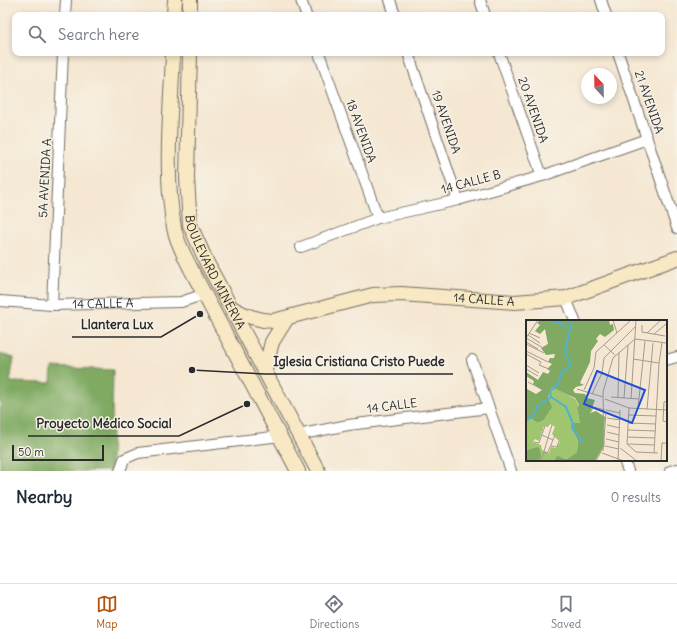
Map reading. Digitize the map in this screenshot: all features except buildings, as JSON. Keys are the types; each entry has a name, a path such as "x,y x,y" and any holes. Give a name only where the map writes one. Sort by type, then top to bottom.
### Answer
{"street":[{"path":"65,12 66,0"},
{"path":"174,0 174,12"},
{"path":"190,0 190,12"},
{"path":"301,0 305,12"},
{"path":"390,0 394,12"},
{"path":"480,0 484,12"},
{"path":"601,0 605,12"},
{"name":"5A AVENIDA A","path":"52,305 64,56"},
{"name":"BOULEVARD MINERVA","path":"173,56 169,176 174,229 180,248 281,436 298,471"},
{"name":"BOULEVARD MINERVA","path":"190,56 186,178 190,225 207,263 318,471"},
{"name":"18 AVENIDA","path":"320,56 378,218"},
{"name":"19 AVENIDA","path":"409,56 458,200"},
{"name":"20 AVENIDA","path":"500,56 542,176"},
{"name":"21 AVENIDA","path":"619,56 677,228"},
{"name":"14 CALLE B","path":"301,247 378,218 458,200 542,176 647,139"},
{"name":"14 CALLE A","path":"232,308 244,316 258,320 273,321 373,295 401,294 515,302 566,298 677,258"},
{"name":"14 CALLE A","path":"0,301 52,305 181,302 205,294"},
{"path":"566,298 575,320"},
{"path":"265,370 272,342 287,318"},
{"path":"667,360 677,357"},
{"path":"472,360 511,471"},
{"name":"14 CALLE","path":"298,435 348,425 489,408"},
{"path":"120,471 124,459 138,453 281,436 294,446 309,471"},
{"path":"624,461 628,471"},
{"path":"670,471 677,468"}],"green space":[{"path":"0,354 14,358 10,382 51,383 52,367 113,370 111,471 0,471"}],"place":[{"name":"Llantera Lux","path":"200,314"},
{"name":"Iglesia Cristiana Cristo Puede","path":"192,370"},
{"name":"Proyecto Médico Social","path":"247,404"}]}
